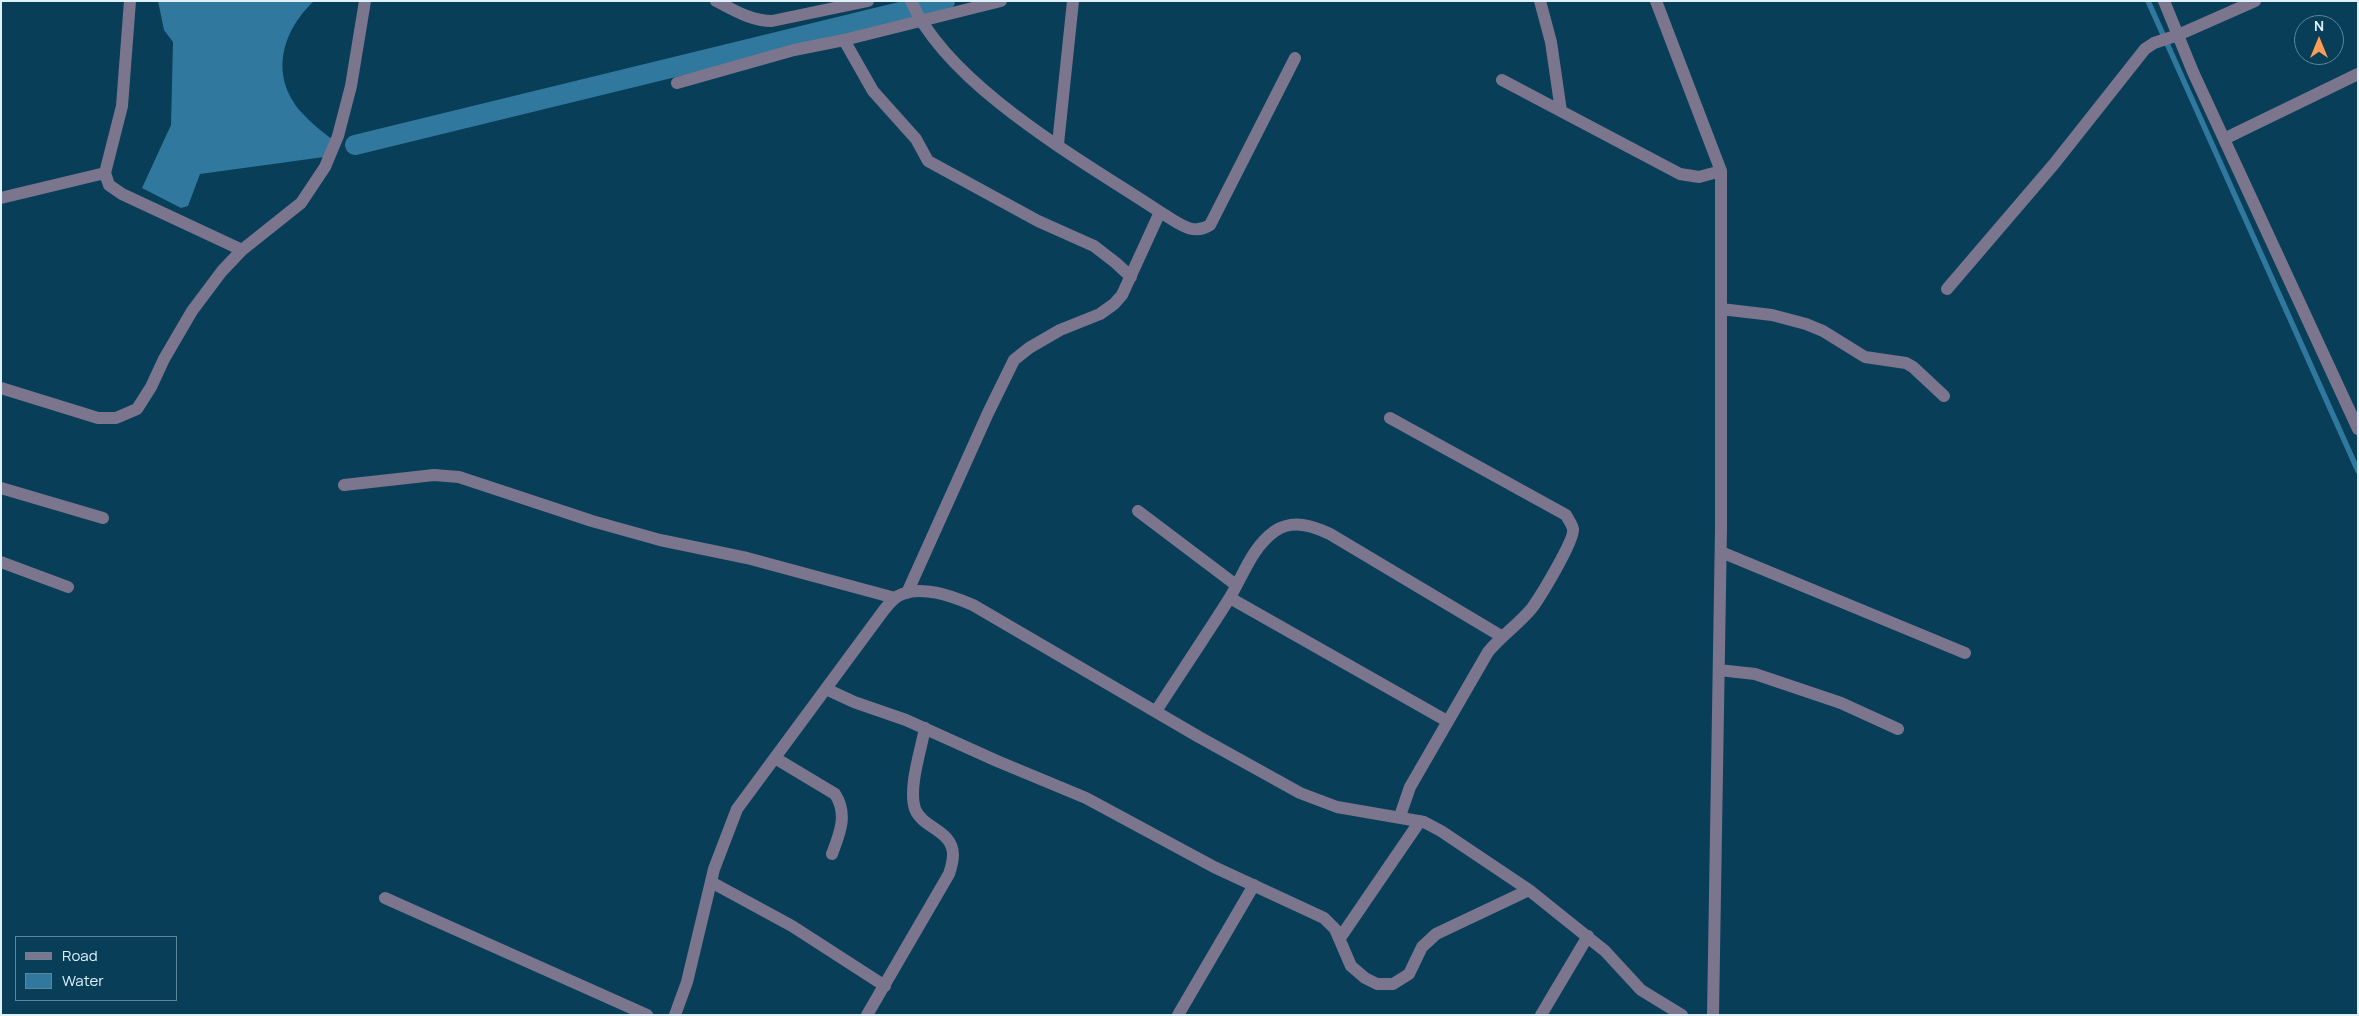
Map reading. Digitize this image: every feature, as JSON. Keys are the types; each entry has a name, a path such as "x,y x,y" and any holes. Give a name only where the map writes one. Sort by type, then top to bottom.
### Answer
{"street":[{"path":"130,1 122,106 105,173 110,185 122,194 242,250"},
{"path":"2,393 98,418 116,418 137,409 192,311 222,271 242,250 301,203 325,168 338,136 351,86 366,1"},
{"path":"716,1 759,21 772,21 868,1"},
{"path":"677,83 794,50 844,40 920,18 1001,1"},
{"path":"1058,144 1073,1"},
{"path":"1540,1 1551,42 1560,111"},
{"path":"1656,1 1721,171 1721,552 1713,1015"},
{"path":"2164,1 2174,36 2224,139 2358,430"},
{"path":"1947,288 2054,164 2139,55 2154,43 2255,1"},
{"path":"911,2 920,18 963,72 1002,105 1160,212 1187,228 1197,230 1210,225 1295,58"},
{"path":"844,40 873,91 916,139 928,161 1038,221 1094,246 1131,277"},
{"path":"2224,139 2358,74"},
{"path":"1502,80 1680,174 1699,177 1721,171"},
{"path":"1,198 105,173"},
{"path":"675,1015 688,982 722,844 737,809 884,610 901,595 1014,360 1029,348 1060,330 1100,314 1122,295 1160,212"},
{"path":"1721,309 1772,315 1806,324 1823,331 1865,357 1906,363 1913,367 1944,396"},
{"path":"1390,418 1566,515 1573,530 1570,544 1537,599 1516,625 1501,636 1488,652 1410,786 1400,816"},
{"path":"344,485 434,475 459,477 600,523 660,540 747,558 901,595 937,593 973,605 1300,793 1337,807 1400,816 1420,821 1442,831 1529,890 1588,936 1641,990 1682,1015"},
{"path":"1,488 103,518"},
{"path":"1138,511 1236,586"},
{"path":"1156,711 1230,598 1252,556 1276,530 1294,525 1310,525 1330,534 1501,636"},
{"path":"1721,552 1965,653"},
{"path":"1,562 68,587"},
{"path":"1230,598 1447,721"},
{"path":"1719,670 1755,674 1841,703 1898,729"},
{"path":"826,689 854,702 925,728 1086,798 1214,866 1324,918 1335,929 1351,966 1365,978 1377,984 1393,984 1408,974 1422,947 1436,934 1529,890"},
{"path":"867,1015 949,874 953,854 949,840 938,829 923,820 916,810 914,787 925,728"},
{"path":"775,758 835,794 841,804 842,829 832,854"},
{"path":"1340,938 1420,821"},
{"path":"712,882 792,926 885,986"},
{"path":"1178,1015 1254,885"},
{"path":"385,898 647,1015"},
{"path":"1541,1015 1588,936"}],"water":[{"path":"158,1 314,1 293,27 283,56 283,72 286,86 293,101 307,118 333,140 324,157 200,174 188,206 181,208 142,188 171,125 173,42 164,30"}],"waterway":[{"path":"355,145 945,1"},
{"path":"2148,1 2358,471"}]}
